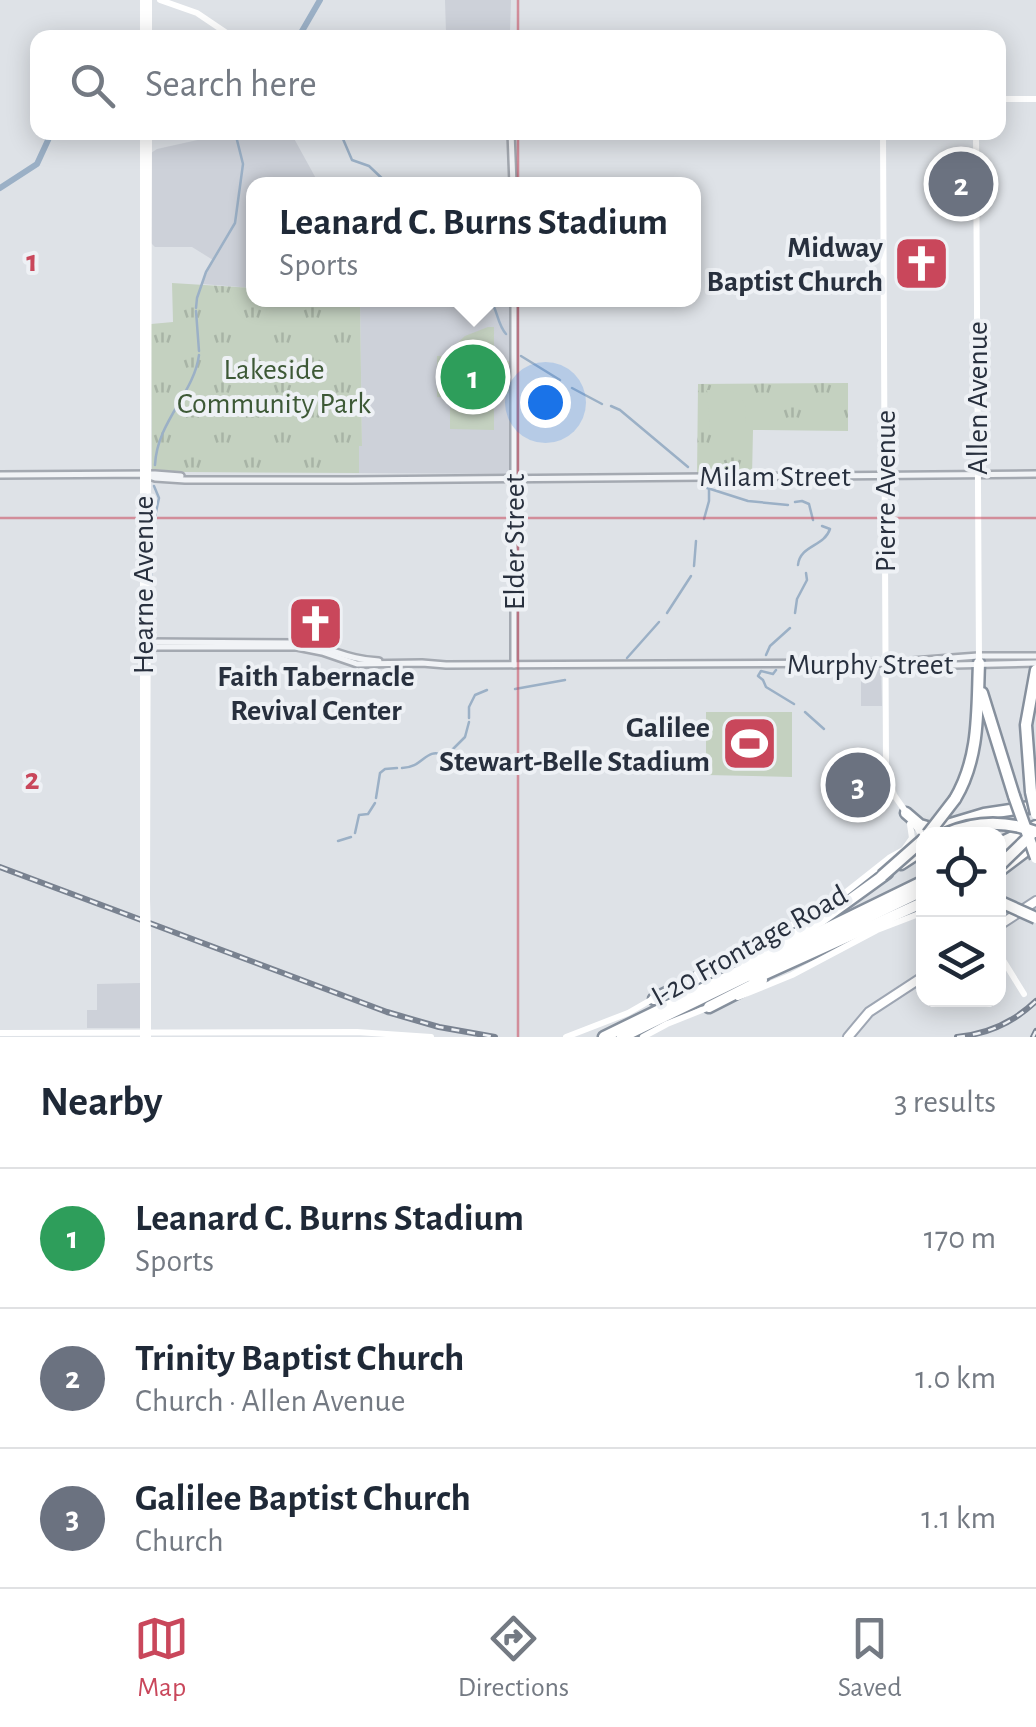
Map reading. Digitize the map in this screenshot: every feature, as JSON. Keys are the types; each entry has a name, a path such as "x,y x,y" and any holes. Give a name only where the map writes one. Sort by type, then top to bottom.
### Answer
{"highway":[{"path":"978,662 984,703 1036,858"},
{"path":"934,827 962,787 974,749 978,662"},
{"path":"1036,663 1026,725 1036,814"},
{"path":"906,814 920,825 938,829 995,812 1036,806"},
{"path":"967,827 995,823 1036,833"},
{"path":"948,827 954,824"},
{"path":"1006,842 1036,833"},
{"path":"1006,850 1036,833"},
{"path":"1006,861 1036,833"},
{"path":"882,876 916,846"},
{"path":"622,1037 648,1017 809,928 916,853"},
{"path":"604,1037 916,885"},
{"path":"674,1011 916,894"},
{"path":"654,998 850,900"},
{"path":"1006,904 1036,918"},
{"path":"648,1017 674,1011 798,960 896,914 916,911"},
{"path":"710,1007 798,960"}],"main road":[{"path":"146,0 146,30"},
{"path":"160,0 197,13 222,30"},
{"path":"1006,99 1036,99"},
{"name":"Hearne Avenue","path":"146,140 146,1035"},
{"name":"Pierre Avenue","path":"883,140 886,766 891,789 917,827"},
{"name":"Allen Avenue","path":"976,140 978,662"},
{"path":"893,856 912,838 906,814"},
{"name":"I-20 Frontage Road","path":"566,1037 628,1013 714,963 826,907 916,843"},
{"path":"1006,921 1036,902"},
{"name":"I-20 Frontage Road","path":"643,1037 782,980 916,913"},
{"path":"1006,965 1024,994"},
{"path":"848,1037 869,1012 916,981"},
{"path":"0,1032 358,1032 431,1037"}],"street":[{"path":"511,140 513,177"},
{"name":"Elder Street","path":"514,307 514,665"},
{"name":"Milam Street","path":"0,476 146,475 184,480 1036,474"},
{"name":"Murphy Street","path":"145,645 304,643 355,660 392,663 1036,663"}],"shaded area":[{"path":"445,0 511,0 510,30 446,30"},
{"path":"198,140 295,140 315,177 246,177 246,287 202,284 213,260 192,247 155,247 150,242 151,153"},
{"path":"360,307 510,307 510,474 359,473"},
{"path":"861,669 881,669 882,706 861,706"},
{"path":"140,983 140,1028 87,1028 87,1010 97,1010 97,984"}],"green space":[{"name":"Lakeside Community Park","path":"172,283 246,288 246,307 360,307 359,473 152,469 151,324 173,322"},
{"path":"494,327 494,361 509,361 509,393 494,398 494,430 450,429 450,398 437,397 437,356 454,356 454,346 465,336"},
{"path":"848,383 848,431 753,430 752,476 697,477 698,384"},
{"path":"707,390 739,394 745,405 746,428 710,428"},
{"name":"Galilee Stewart-Belle Stadium","path":"706,712 792,712 792,777 706,775"}],"waterway":[{"path":"303,30 320,0"},
{"path":"0,188 37,164 48,140"},
{"path":"196,308 206,272 235,223 243,164 237,140"},
{"path":"343,140 352,160 369,166 381,177"},
{"path":"494,307 506,334"},
{"path":"196,311 199,351"},
{"path":"155,465 162,435 190,382 199,355"},
{"path":"521,356 560,380"},
{"path":"572,388 602,404"},
{"path":"611,406 688,467"},
{"path":"151,557 159,498 154,486"},
{"path":"701,486 748,501 788,505"},
{"path":"704,519 709,488"},
{"path":"795,502 809,504 813,520"},
{"path":"798,565 803,553 827,535 830,529 822,526"},
{"path":"694,566 696,541"},
{"path":"151,562 151,596"},
{"path":"795,613 806,573"},
{"path":"667,613 691,576"},
{"path":"627,658 659,622"},
{"path":"766,655 790,628"},
{"path":"776,670 773,674 761,671 758,676 766,687 794,704"},
{"path":"515,689 565,680"},
{"path":"469,718 475,695 487,690"},
{"path":"805,712 824,729"},
{"path":"448,754 465,737 469,722"},
{"path":"402,768 432,754 443,755"},
{"path":"376,798 380,773 397,768"},
{"path":"355,833 359,815 368,814 375,803"},
{"path":"338,841 351,837"}],"railway":[{"path":"0,867 387,1012 495,1037"},
{"path":"957,1037 1000,1026 1036,1001"},
{"path":"1033,1037 1036,1031"}],"place":[{"name":"Trinity Baptist Church","path":"961,184"},
{"name":"Midway Baptist Church","path":"922,264"},
{"name":"Leanard C. Burns Stadium","path":"473,377"},
{"name":"Faith Tabernacle Revival Center","path":"316,623"},
{"name":"Galilee Stewart-Belle Stadium","path":"749,744"},
{"name":"Galilee Baptist Church","path":"858,785"}]}
